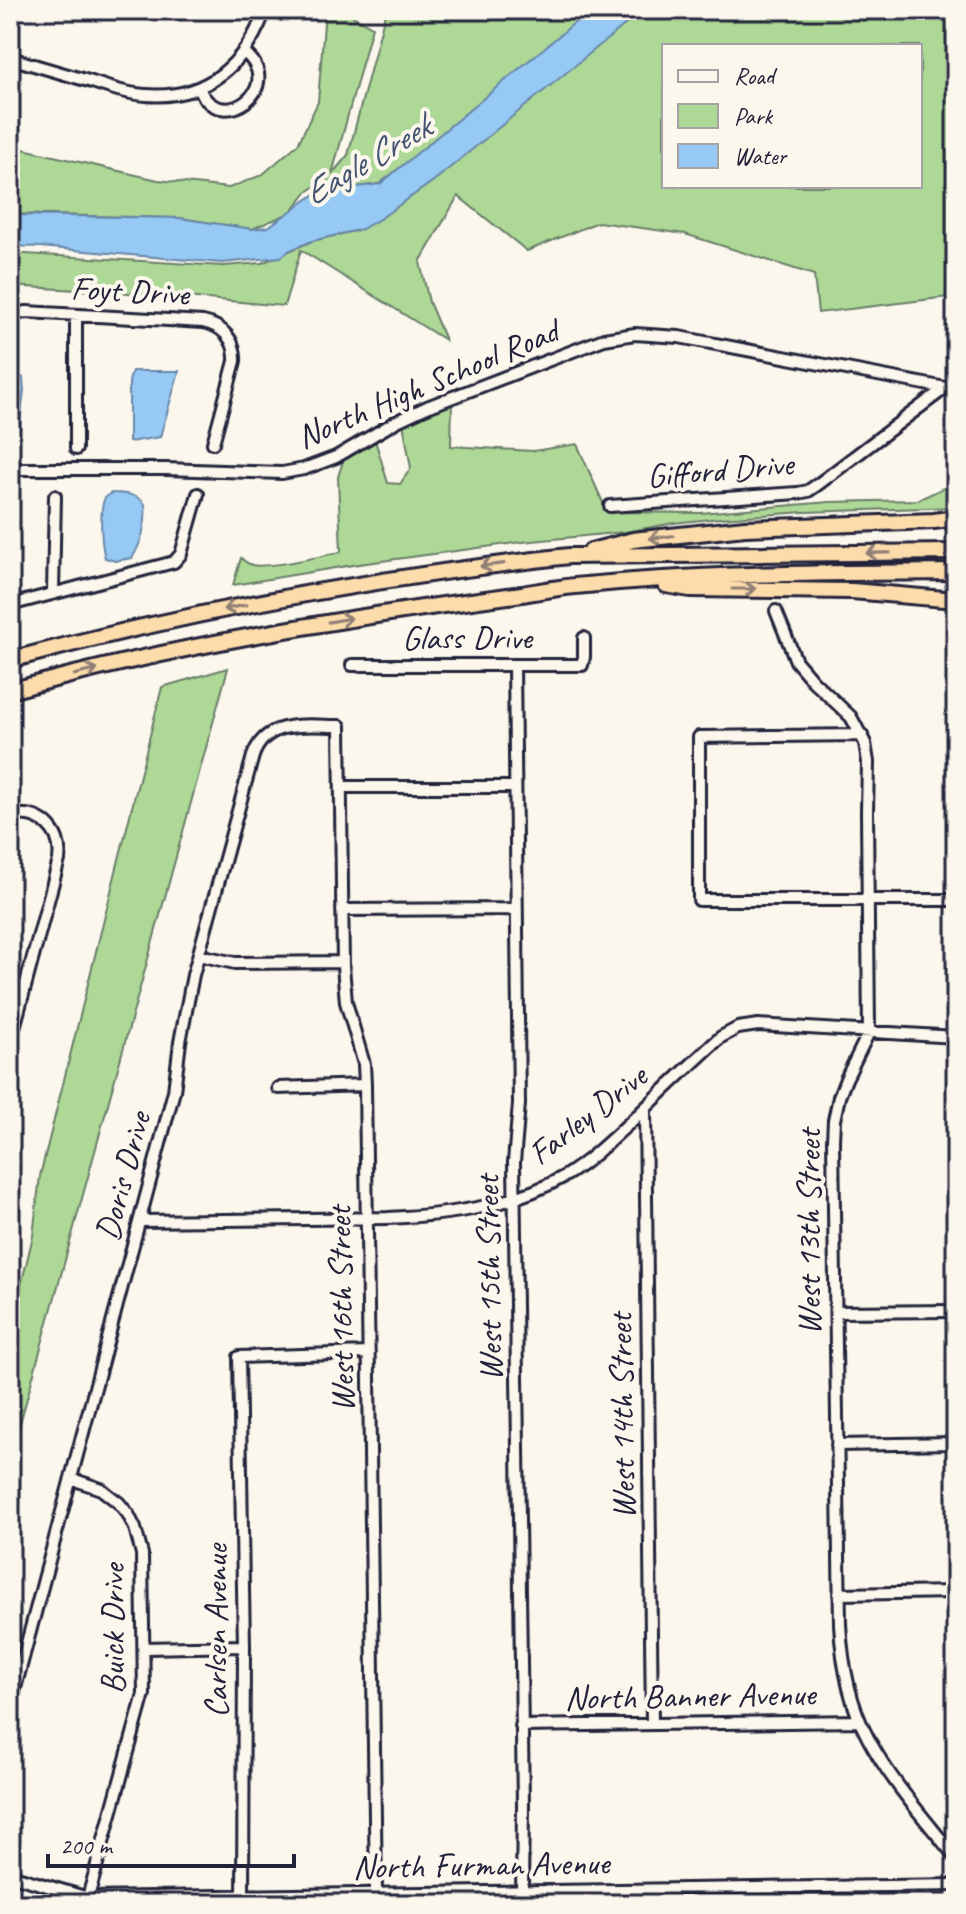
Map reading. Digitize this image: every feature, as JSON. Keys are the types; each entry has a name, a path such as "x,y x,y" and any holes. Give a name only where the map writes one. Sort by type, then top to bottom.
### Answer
{"highway":[{"path":"569,556 633,540 745,528 956,521"},
{"path":"10,660 147,625 309,592 419,574 569,556 956,552"},
{"path":"10,691 181,651 323,623 574,586 791,573 956,572"},
{"path":"638,581 690,589 838,590 956,600"}],"street":[{"path":"10,58 131,93 169,95 199,88 228,69 257,32 265,10"},
{"path":"199,88 207,101 221,108 232,108 246,102 256,90 258,74 253,60 244,52"},
{"name":"Foyt Drive","path":"10,314 27,312 214,325 224,332 233,345 235,361 213,443"},
{"path":"76,316 76,449"},
{"name":"North High School Road","path":"10,469 273,473 304,469 336,457 427,407 604,339 635,334 679,337 951,389"},
{"name":"Gifford Drive","path":"610,506 808,491 951,389"},
{"path":"10,605 174,562 181,554 198,494"},
{"path":"53,593 55,496"},
{"name":"West 13th Street","path":"776,611 796,661 847,713 862,735 868,762 869,1032 846,1079 834,1120 839,1594 843,1662 850,1692 868,1738 894,1779 956,1858"},
{"name":"Glass Drive","path":"352,665 582,665 584,638"},
{"name":"West 15th Street","path":"514,665 519,1104 514,1199 522,1891"},
{"name":"West 16th Street","path":"340,726 343,962 346,1002 364,1064 365,1085 376,1893"},
{"name":"Doris Drive","path":"10,1707 174,1091 184,1020 199,955 253,756 257,745 268,734 282,727 340,726"},
{"path":"862,735 699,737 699,900 956,900"},
{"path":"341,787 515,787"},
{"path":"10,816 25,814 41,819 52,829 59,843 59,860 10,1043"},
{"path":"342,910 517,909"},
{"path":"199,955 243,963 343,962"},
{"name":"Farley Drive","path":"140,1221 436,1215 514,1199 569,1173 605,1145 718,1040 734,1029 758,1025 956,1037"},
{"path":"278,1088 365,1085"},
{"name":"West 14th Street","path":"645,1108 652,1723"},
{"path":"836,1312 956,1311"},
{"name":"Carlsen Avenue","path":"243,1900 244,1646 239,1357 369,1353"},
{"path":"837,1445 956,1443"},
{"name":"Buick Drive","path":"72,1479 107,1493 126,1511 135,1528 142,1554 145,1685 87,1901"},
{"path":"839,1594 956,1592"},
{"path":"144,1648 244,1646"},
{"name":"North Banner Avenue","path":"521,1726 860,1721"},
{"name":"North Furman Avenue","path":"10,1875 87,1901 243,1900 376,1893 956,1885"}],"green space":[{"path":"325,10 354,10 353,16 372,27 332,174 348,155 386,10 591,10 452,128 379,184 318,192 328,178 307,192 290,213 252,229 179,218 10,214 10,146 158,180 229,188 262,175 298,144 318,102"},
{"path":"639,10 956,10 956,296 818,313 814,275 685,234 598,222 527,251 458,196 420,262 429,302 445,340 301,250 284,306 10,286 10,253 223,266 262,263 312,241 358,230 381,218 436,179"},
{"path":"452,402 451,446 533,451 577,444 604,505 613,512 700,513 829,502 918,500 956,482 956,507 720,518 359,564 233,585 241,558 260,566 341,552 338,477 344,458 375,440 388,483 400,484 411,468 403,423"},
{"path":"228,668 10,1460 10,1331 33,1236 40,1176 162,687"}],"water":[{"name":"Eagle Creek","path":"590,10 643,10 436,179 362,229 312,241 281,257 222,263 10,246 10,215 179,218 252,229 268,227 318,192 380,184"},
{"path":"10,371 23,378 18,440 10,439"},
{"path":"132,371 179,371 160,437 129,442 129,382"},
{"path":"111,493 134,496 145,504 143,532 132,558 115,561 105,558 102,509 105,498"}]}
